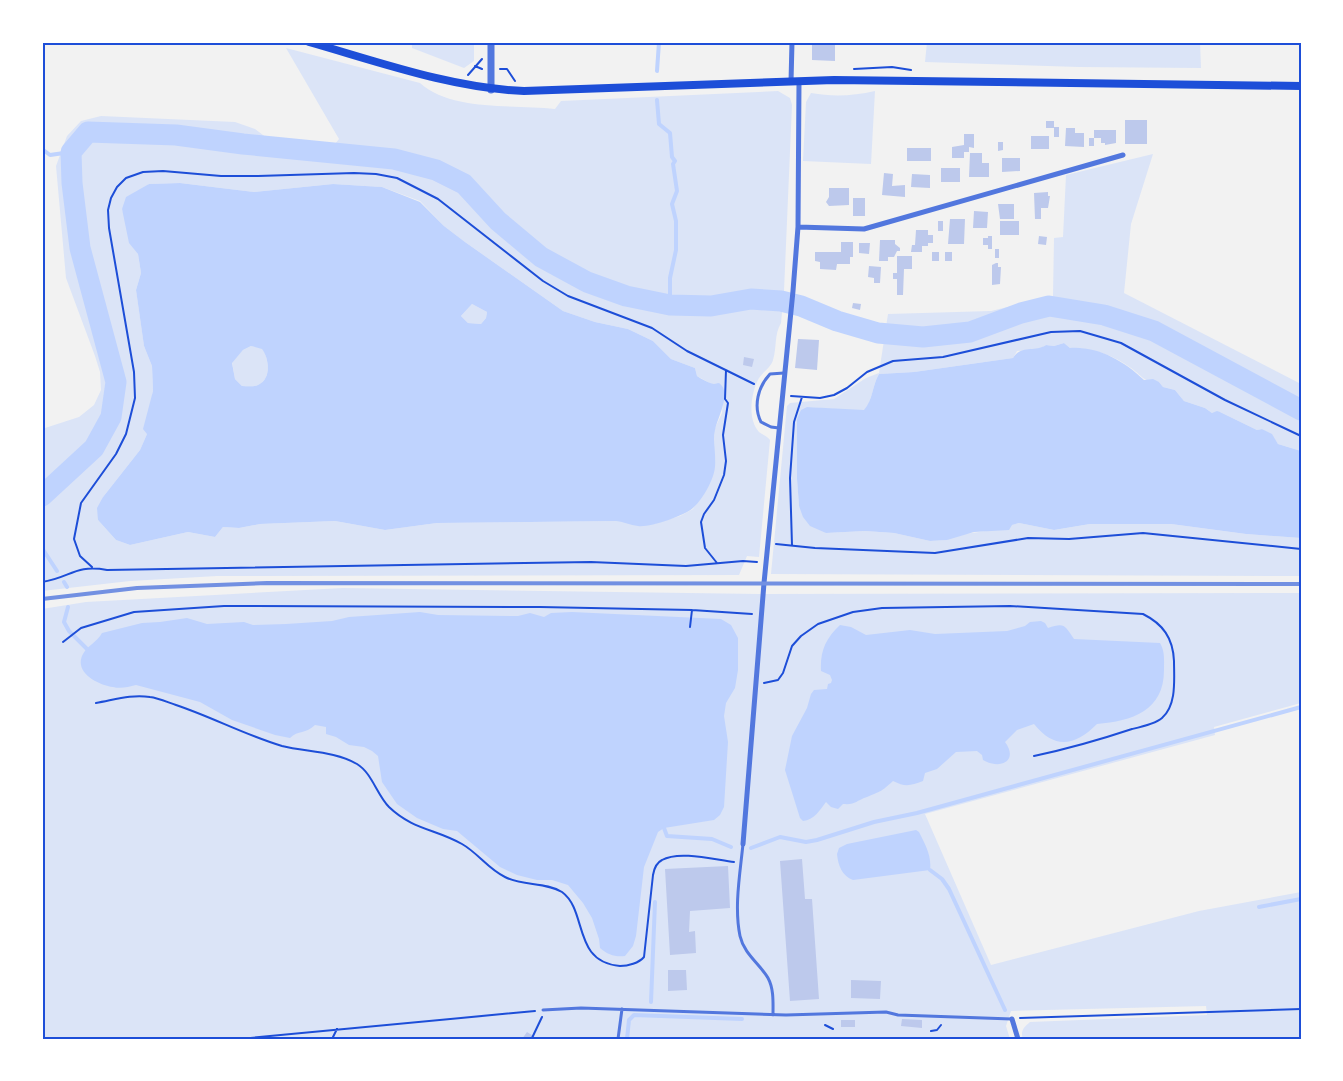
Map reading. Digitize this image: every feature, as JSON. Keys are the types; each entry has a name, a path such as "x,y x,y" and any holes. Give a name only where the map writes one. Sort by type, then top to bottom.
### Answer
{"main road":[{"path":"309,42 455,83 491,90 524,91 896,80 1301,86"}],"street":[{"path":"491,42 491,90"},
{"path":"743,844 761,615 798,227 792,42"},
{"path":"798,227 864,230 1123,155"},
{"path":"1011,1019 1018,1039"}],"lane":[{"path":"779,428 765,425 758,416 757,407 761,387 770,374 784,373"},
{"path":"743,844 738,902 740,938 747,952 769,979 773,1015"},
{"path":"618,1039 622,1009"},
{"path":"543,1010 622,1009 773,1015 886,1012 898,1015 1011,1019"}],"path":[{"path":"468,75 482,58 482,50"},
{"path":"92,567 80,556 74,539 81,503 116,454 126,434 135,398 134,372 108,210 117,187 126,178 143,172 163,171 239,176 354,173 397,178 438,199 543,281 568,296 652,328 687,351 761,387"},
{"path":"782,395 820,398 834,395 867,372 893,361 943,357 1052,332 1080,331 1121,343 1225,400 1301,436"},
{"path":"717,563 705,548 702,522 722,484 726,468 723,435 728,403 726,370"},
{"path":"792,545 790,478 794,422 802,397"},
{"path":"768,543 935,553 1028,538 1069,539 1143,532 1301,549"},
{"path":"42,582 78,569 92,567 107,570 591,562 686,566 743,561 766,563"},
{"path":"65,641 79,630 134,612 224,606 540,607 692,610 761,615"},
{"path":"756,682 770,683 778,680 783,673 792,646 801,636 818,624 853,612 882,608 1010,606 1143,614 1158,622 1168,634 1173,651 1174,684 1171,704 1162,718 1075,747 1034,756"},
{"path":"690,627 692,610"},
{"path":"96,703 132,696 151,697 201,713 257,738 354,762 364,769 388,806 402,818 461,843 505,878 558,890 568,897 587,945 593,954 614,965 624,966 645,957 653,876 655,866 662,860 691,856 741,864"},
{"path":"1011,1019 1301,1009"},
{"path":"239,1039 543,1010 542,1019 533,1039"},
{"path":"931,1031 939,1029 942,1016"},
{"path":"825,1025 832,1029"},
{"path":"332,1039 337,1029"}],"shaded area":[{"path":"412,42 474,42 474,61 464,68 412,48"},
{"path":"927,42 1200,42 1201,68 925,62"},
{"path":"286,48 420,83 449,99 484,105 555,109 561,101 778,91 790,98 792,105 781,323 777,332 772,362 759,378 752,405 755,427 770,440 759,557 747,556 739,575 217,576 130,581 42,591 42,429 79,417 94,405 101,390 100,372 95,356 66,278 56,166 67,136 81,121 101,116 235,122 255,129 267,138 282,141 335,144 339,139","holes":["180,183 254,192 333,184 382,187 420,201 444,226 563,311 595,322 628,329 653,341 671,359 695,368 697,376 724,391 722,413 715,428 715,467 693,509 680,516 653,524 616,521 437,523 385,530 335,521 260,524 239,528 223,527 215,537 188,532 130,545 116,540 98,520 103,497 140,450 147,434 153,391 152,366 144,346 136,290 141,273 138,254 122,209 149,184"]},
{"path":"875,91 871,164 803,161 806,102 811,93 843,95"},
{"path":"1153,154 1131,224 1124,293 1301,384 1301,451 1278,444 1272,435 1262,429 1257,430 1220,412 1212,413 1205,408 1184,401 1175,390 1163,387 1159,382 1145,379 1124,363 1110,356 1094,350 1070,348 1064,343 1054,346 1046,345 1040,349 1017,351 1013,358 914,372 879,374 864,411 807,407 797,419 799,506 826,533 865,531 894,533 930,541 946,540 956,535 987,531 1019,523 1054,530 1090,524 1171,524 1246,534 1301,538 1301,576 771,574 787,406 790,403 834,399 866,378 879,373 888,314 991,311 1053,296 1054,238 1063,237 1066,175"},
{"path":"472,304 487,312 481,324 468,323 461,316"},
{"path":"251,346 262,348 268,363 266,378 258,385 242,386 235,379 232,362 243,350"},
{"path":"343,588 759,594 1301,593 1301,703 1214,727 1215,735 925,814 991,965 1199,911 1301,892 1301,1039 1023,1039 1022,1036 1023,1029 1030,1022 1207,1015 1206,1006 1011,1011 1006,1026 1010,1039 42,1039 42,609 86,602"}],"water":[{"path":"180,183 254,192 333,184 382,187 420,202 444,226 563,311 595,322 628,329 653,341 671,359 695,368 697,376 714,384 721,384 725,396 715,430 714,472 708,488 697,503 684,514 643,526 616,521 437,523 385,530 335,521 260,524 239,528 223,527 215,537 188,532 130,545 116,540 98,520 97,508 140,450 147,434 143,429 153,391 152,366 144,346 136,290 141,273 138,254 129,243 122,209 126,197 149,184","holes":["472,304 487,312 481,324 468,323 461,316","251,346 262,349 264,353 268,363 266,378 258,385 242,386 235,379 232,363 243,350"]},
{"path":"1064,343 1070,348 1091,349 1110,356 1144,380 1153,379 1163,387 1175,390 1184,401 1205,408 1212,413 1220,412 1257,430 1262,429 1272,434 1278,444 1301,451 1301,538 1246,534 1171,524 1090,524 1054,530 1019,523 1012,525 1009,530 974,532 947,540 930,541 894,533 865,531 826,533 810,526 803,517 799,506 797,479 797,419 801,410 807,407 864,410 879,374 914,372 1013,358 1020,351"},
{"path":"420,612 438,615 518,616 530,613 544,617 551,613 572,612 721,619 731,625 738,638 738,670 735,688 726,703 724,716 728,742 724,807 714,820 664,828 658,832 644,867 636,936 633,946 625,956 612,955 600,948 592,918 568,885 552,880 537,880 517,875 500,867 457,831 443,829 417,818 397,804 382,782 378,756 372,751 364,747 349,745 326,734 326,727 315,725 290,738 232,720 200,702 136,685 119,688 107,686 94,680 84,672 81,666 83,654 102,633 142,623 187,618 207,624 244,622 253,625 286,624"},
{"path":"1041,621 1048,628 1064,626 1074,639 1160,643 1163,652 1163,684 1152,704 1134,716 1097,724 1073,741 1057,741 1050,738 1034,724 1017,730 1005,742 1010,754 1006,762 989,763 983,760 982,755 977,751 956,752 937,769 925,773 923,781 908,785 893,781 881,791 853,803 843,804 838,809 826,802 810,819 803,821 800,818 785,770 792,736 807,708 811,694 814,690 827,689 828,684 831,683 830,675 821,671 821,658 827,641 840,625 851,627 866,635 910,630 935,634 1007,631 1025,626 1030,622"},
{"path":"916,830 927,850 930,870 853,880 841,870 837,854 839,848 847,844"}],"building":[{"path":"812,42 835,42 835,61 812,60"},
{"path":"1125,120 1147,120 1147,144 1125,144"},
{"path":"1046,121 1054,121 1054,128 1046,128"},
{"path":"1054,127 1059,127 1059,137 1054,137"},
{"path":"1066,128 1075,128 1075,133 1084,133 1084,147 1065,146"},
{"path":"1094,130 1116,130 1116,143 1105,145 1101,143 1101,138 1094,138"},
{"path":"964,134 974,134 974,148 969,147 969,152 964,152 964,158 952,158 952,147 964,145"},
{"path":"1031,136 1049,136 1049,149 1031,149"},
{"path":"1089,138 1094,138 1094,146 1089,146"},
{"path":"998,142 1003,142 1003,150 998,151"},
{"path":"907,148 931,148 931,161 907,161"},
{"path":"970,153 982,153 982,163 989,163 989,177 969,177"},
{"path":"1002,158 1020,158 1020,171 1002,172"},
{"path":"941,168 960,168 960,182 941,182"},
{"path":"884,173 893,174 892,186 905,185 905,197 882,195"},
{"path":"912,174 930,175 930,188 911,187"},
{"path":"829,188 849,188 849,205 829,206 826,202 829,197"},
{"path":"1048,192 1050,196 1048,208 1041,208 1041,219 1035,219 1034,193"},
{"path":"853,198 865,198 865,216 853,216"},
{"path":"998,204 1014,204 1014,219 1000,219"},
{"path":"974,211 988,212 987,228 973,228"},
{"path":"950,219 965,219 964,244 948,244"},
{"path":"938,221 943,221 943,231 938,231"},
{"path":"1000,221 1019,221 1019,235 1000,235"},
{"path":"916,230 928,230 928,235 933,235 933,243 922,246 922,252 911,252 912,245 915,245"},
{"path":"992,236 992,249 988,249 988,245 983,245 983,238 988,238"},
{"path":"1039,236 1047,237 1046,245 1038,244"},
{"path":"880,240 895,240 900,251 897,251 894,257 888,257 888,261 879,261"},
{"path":"841,242 853,242 853,257 850,257 850,264 837,264 836,270 820,269 820,262 815,261 815,252 841,252"},
{"path":"859,243 870,243 869,254 859,253"},
{"path":"995,249 999,249 999,258 995,258"},
{"path":"932,252 939,252 939,261 932,261"},
{"path":"945,252 952,252 952,261 945,261"},
{"path":"897,256 912,256 912,269 904,269 903,295 897,295 897,279 893,279 893,273 897,273"},
{"path":"996,263 998,267 1001,267 1000,284 992,285 992,265"},
{"path":"869,266 881,267 880,283 874,283 874,278 868,277"},
{"path":"853,303 861,304 860,310 852,308"},
{"path":"798,339 819,340 817,370 795,368"},
{"path":"744,357 754,359 752,367 743,365"},
{"path":"802,859 805,899 812,899 819,999 790,1001 780,861"},
{"path":"728,866 730,908 690,911 689,932 695,931 696,953 670,955 665,869"},
{"path":"668,970 686,970 687,990 668,991"},
{"path":"851,980 881,981 880,999 851,998"},
{"path":"902,1019 922,1020 922,1028 901,1026"},
{"path":"841,1020 855,1020 855,1027 841,1027"},
{"path":"527,1032 535,1037 534,1039 522,1039"}],"waterway":[{"path":"657,71 659,42"},
{"path":"657,100 659,124 670,133 677,191 672,204 676,221 676,250 670,278 670,305"},
{"path":"42,496 94,448 111,417 116,382 80,248 72,183 71,152 88,132 176,135 394,159 436,170 464,184 498,221 541,257 587,282 626,296 670,305 711,306 751,299 781,301 878,333 923,337 970,332 1021,313 1049,306 1104,315 1154,331 1301,410"},
{"path":"42,149 50,155 71,152"},
{"path":"42,500 43,496"},
{"path":"42,548 57,571"},
{"path":"64,582 67,587"},
{"path":"68,607 64,622 69,631 87,649"},
{"path":"751,848 780,837 806,842 817,840 874,822 917,813 1301,707"},
{"path":"664,828 667,836 712,839 731,847"},
{"path":"930,870 942,879 949,889 1005,1010"},
{"path":"1259,907 1301,899"},
{"path":"651,1002 655,902"},
{"path":"627,1039 629,1020 634,1015 742,1019"}],"railway":[{"path":"42,599 137,588 267,583 1301,584"}]}
